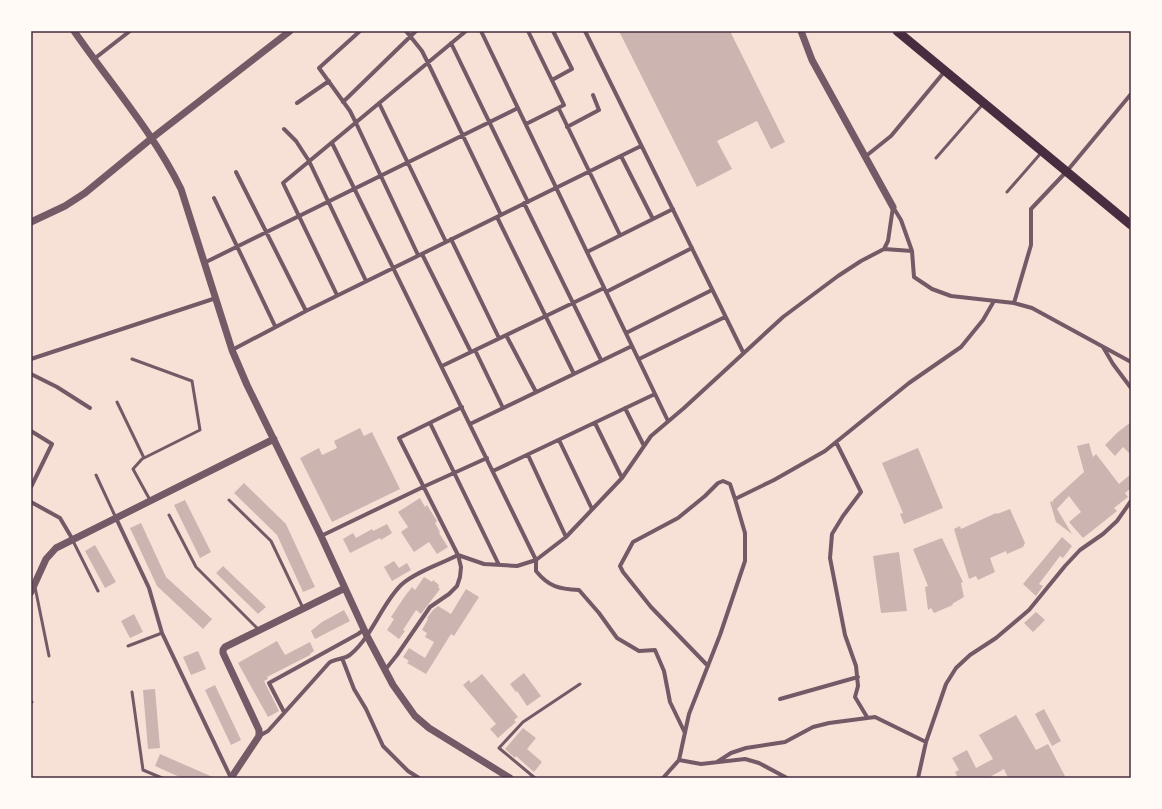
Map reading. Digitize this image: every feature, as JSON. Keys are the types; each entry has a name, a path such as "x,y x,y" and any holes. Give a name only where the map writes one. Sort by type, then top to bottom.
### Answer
{"main road":[{"path":"897,31 1131,225"}],"street":[{"path":"74,31 152,138 173,171 181,188 232,350 392,685 415,716 429,728 510,778"},
{"path":"94,59 130,31"},
{"path":"31,222 49,215 72,202 290,31"},
{"path":"360,31 319,68 356,123 420,254 503,408"},
{"path":"406,31 422,51 428,63 574,374"},
{"path":"343,102 416,31"},
{"path":"337,295 283,183 466,31"},
{"path":"480,31 668,421"},
{"path":"526,124 564,105 528,31"},
{"path":"552,80 572,69 553,31"},
{"path":"585,31 743,352"},
{"path":"801,31 812,60 901,220 912,250 914,277 932,290 951,296 1014,303 1032,308 1131,362"},
{"path":"452,43 601,360"},
{"path":"866,156 891,136 945,70"},
{"path":"297,103 329,81"},
{"path":"1014,303 1031,245 1031,209 1067,172 1131,94"},
{"path":"567,127 599,110 593,95"},
{"path":"379,103 446,242"},
{"path":"204,263 518,108"},
{"path":"559,108 620,235"},
{"path":"284,129 296,141 309,161 366,281"},
{"path":"332,143 536,560 536,572 544,581 562,589 578,590 599,613 618,638 639,650 655,650 664,671 670,702 685,733"},
{"path":"232,350 275,326 337,295 641,146"},
{"path":"621,156 652,219"},
{"path":"236,172 306,311"},
{"path":"214,198 275,326"},
{"path":"884,249 888,241 893,207"},
{"path":"587,252 673,209"},
{"path":"451,239 499,338"},
{"path":"442,366 692,248"},
{"path":"258,736 268,731 324,667 332,660 348,657 352,653 393,594 402,585 413,577 458,555 484,564 499,565 517,566 536,560 566,538 622,478 651,436 684,408 743,352 783,317 811,295 860,261 884,249 912,250"},
{"path":"626,333 712,290"},
{"path":"31,359 216,298"},
{"path":"735,499 774,480 825,451 909,383 961,347 983,320 994,301"},
{"path":"639,359 726,317"},
{"path":"506,335 536,392"},
{"path":"470,424 632,346"},
{"path":"1103,347 1113,364 1131,388"},
{"path":"31,374 57,387 90,408"},
{"path":"493,471 655,394"},
{"path":"385,670 398,655 430,607 449,594 457,586 462,567 458,555 399,438 462,407"},
{"path":"625,408 644,446"},
{"path":"430,423 499,565"},
{"path":"595,423 622,478"},
{"path":"31,431 52,444 31,487"},
{"path":"31,592 46,559 56,548 274,439"},
{"path":"559,440 592,509"},
{"path":"836,442 861,492 832,534 830,558 845,635 856,666 858,677 855,697 867,717"},
{"path":"528,455 566,538"},
{"path":"321,536 423,486 486,458"},
{"path":"663,778 679,760 689,714 708,666 720,635 745,561 745,533 730,484 723,481 718,483 705,496 678,518 633,542 620,566 623,572 651,607 708,666"},
{"path":"918,778 926,742 946,684 956,668 970,655 996,638 1030,610 1065,566 1080,550 1103,534 1117,521 1131,501"},
{"path":"31,502 60,518 73,540"},
{"path":"116,518 149,588 162,633 231,778"},
{"path":"231,778 258,736 259,730 222,653 222,650 258,630 345,588"},
{"path":"284,712 269,683 358,634 366,632"},
{"path":"342,658 354,689 366,709 383,746 408,771 419,778"},
{"path":"780,699 858,677"},
{"path":"717,762 731,753 746,748 785,742 813,728 829,723 867,717 875,717 926,742"},
{"path":"679,760 701,764 745,759 759,763 788,778"}],"lane":[{"path":"936,158 984,102"},
{"path":"1007,192 1043,152"},
{"path":"132,359 192,382 200,430 144,458 133,469 150,501"},
{"path":"117,402 144,458"},
{"path":"96,475 116,518"},
{"path":"228,500 271,541 303,608"},
{"path":"169,515 196,567 258,630"},
{"path":"73,540 98,591"},
{"path":"34,585 49,656"},
{"path":"128,646 162,633"},
{"path":"535,778 498,748 523,722 580,684"},
{"path":"132,692 143,770 162,778"}],"building":[{"path":"619,31 730,31 785,142 771,149 757,121 717,141 732,169 697,187"},
{"path":"1131,422 1131,455 1123,447 1115,456 1105,445"},
{"path":"360,428 364,436 372,432 400,489 332,522 300,458 319,448 322,455 337,448 334,441"},
{"path":"1089,443 1093,457 1096,454 1119,484 1131,474 1131,488 1125,493 1128,497 1114,508 1117,511 1083,538 1069,522 1081,512 1069,496 1057,509 1072,534 1056,522 1050,502 1052,501 1053,503 1053,500 1084,472 1077,446"},
{"path":"918,448 943,508 904,524 900,514 903,513 882,463"},
{"path":"244,483 286,524 315,587 303,592 277,535 234,493"},
{"path":"420,498 425,507 427,505 437,521 435,523 440,532 439,533 448,547 437,554 429,542 414,552 401,532 408,527 398,512"},
{"path":"185,500 211,552 200,558 174,505"},
{"path":"1010,509 1025,543 1023,547 1007,554 1006,551 990,558 995,572 978,580 976,576 969,579 954,529 960,526 961,529 996,513 997,514"},
{"path":"141,523 166,577 212,619 203,629 157,586 130,528"},
{"path":"387,524 392,533 381,540 380,538 350,553 343,539 353,533 356,538 372,529 373,531"},
{"path":"1062,537 1072,546 1063,558 1060,556 1039,584 1043,586 1036,596 1023,584"},
{"path":"942,538 963,582 961,583 964,597 952,604 953,605 934,613 931,608 928,610 925,587 928,586 913,549"},
{"path":"95,545 116,582 105,588 85,551"},
{"path":"899,552 907,611 881,613 873,556"},
{"path":"394,561 399,568 407,563 411,570 392,581 384,567"},
{"path":"223,566 266,607 258,614 216,573"},
{"path":"424,577 432,582 433,580 439,585 438,587 440,589 421,614 416,610 399,639 387,630 394,619 391,617 412,587 415,590"},
{"path":"466,589 479,597 454,636 451,634 426,674 407,663 409,661 403,657 409,648 425,658 434,642 425,637 427,633 422,630 428,619 427,618 433,610 438,606 451,614"},
{"path":"344,610 350,621 315,639 311,631 322,622"},
{"path":"1036,612 1045,620 1033,632 1024,623"},
{"path":"134,614 143,632 130,638 121,621"},
{"path":"277,641 285,655 310,642 314,651 310,655 267,677 268,679 264,681 279,711 268,717 238,663"},
{"path":"198,651 206,669 191,675 183,657"},
{"path":"524,673 541,696 527,706 517,691 516,692 510,684"},
{"path":"482,674 518,717 514,720 516,722 498,738 490,729 496,724 463,685 469,680 471,683"},
{"path":"215,685 241,740 231,745 205,690"},
{"path":"155,689 160,748 148,749 143,690"},
{"path":"1044,709 1061,741 1052,746 1035,714"},
{"path":"1016,715 1036,750 1048,744 1066,778 1008,778 1004,769 988,778 958,778 955,772 959,770 952,758 967,750 976,768 993,759 979,735"},
{"path":"523,728 536,738 527,749 542,762 534,772 516,756 515,758 505,749"},
{"path":"160,754 215,778 182,778 155,766"}]}
